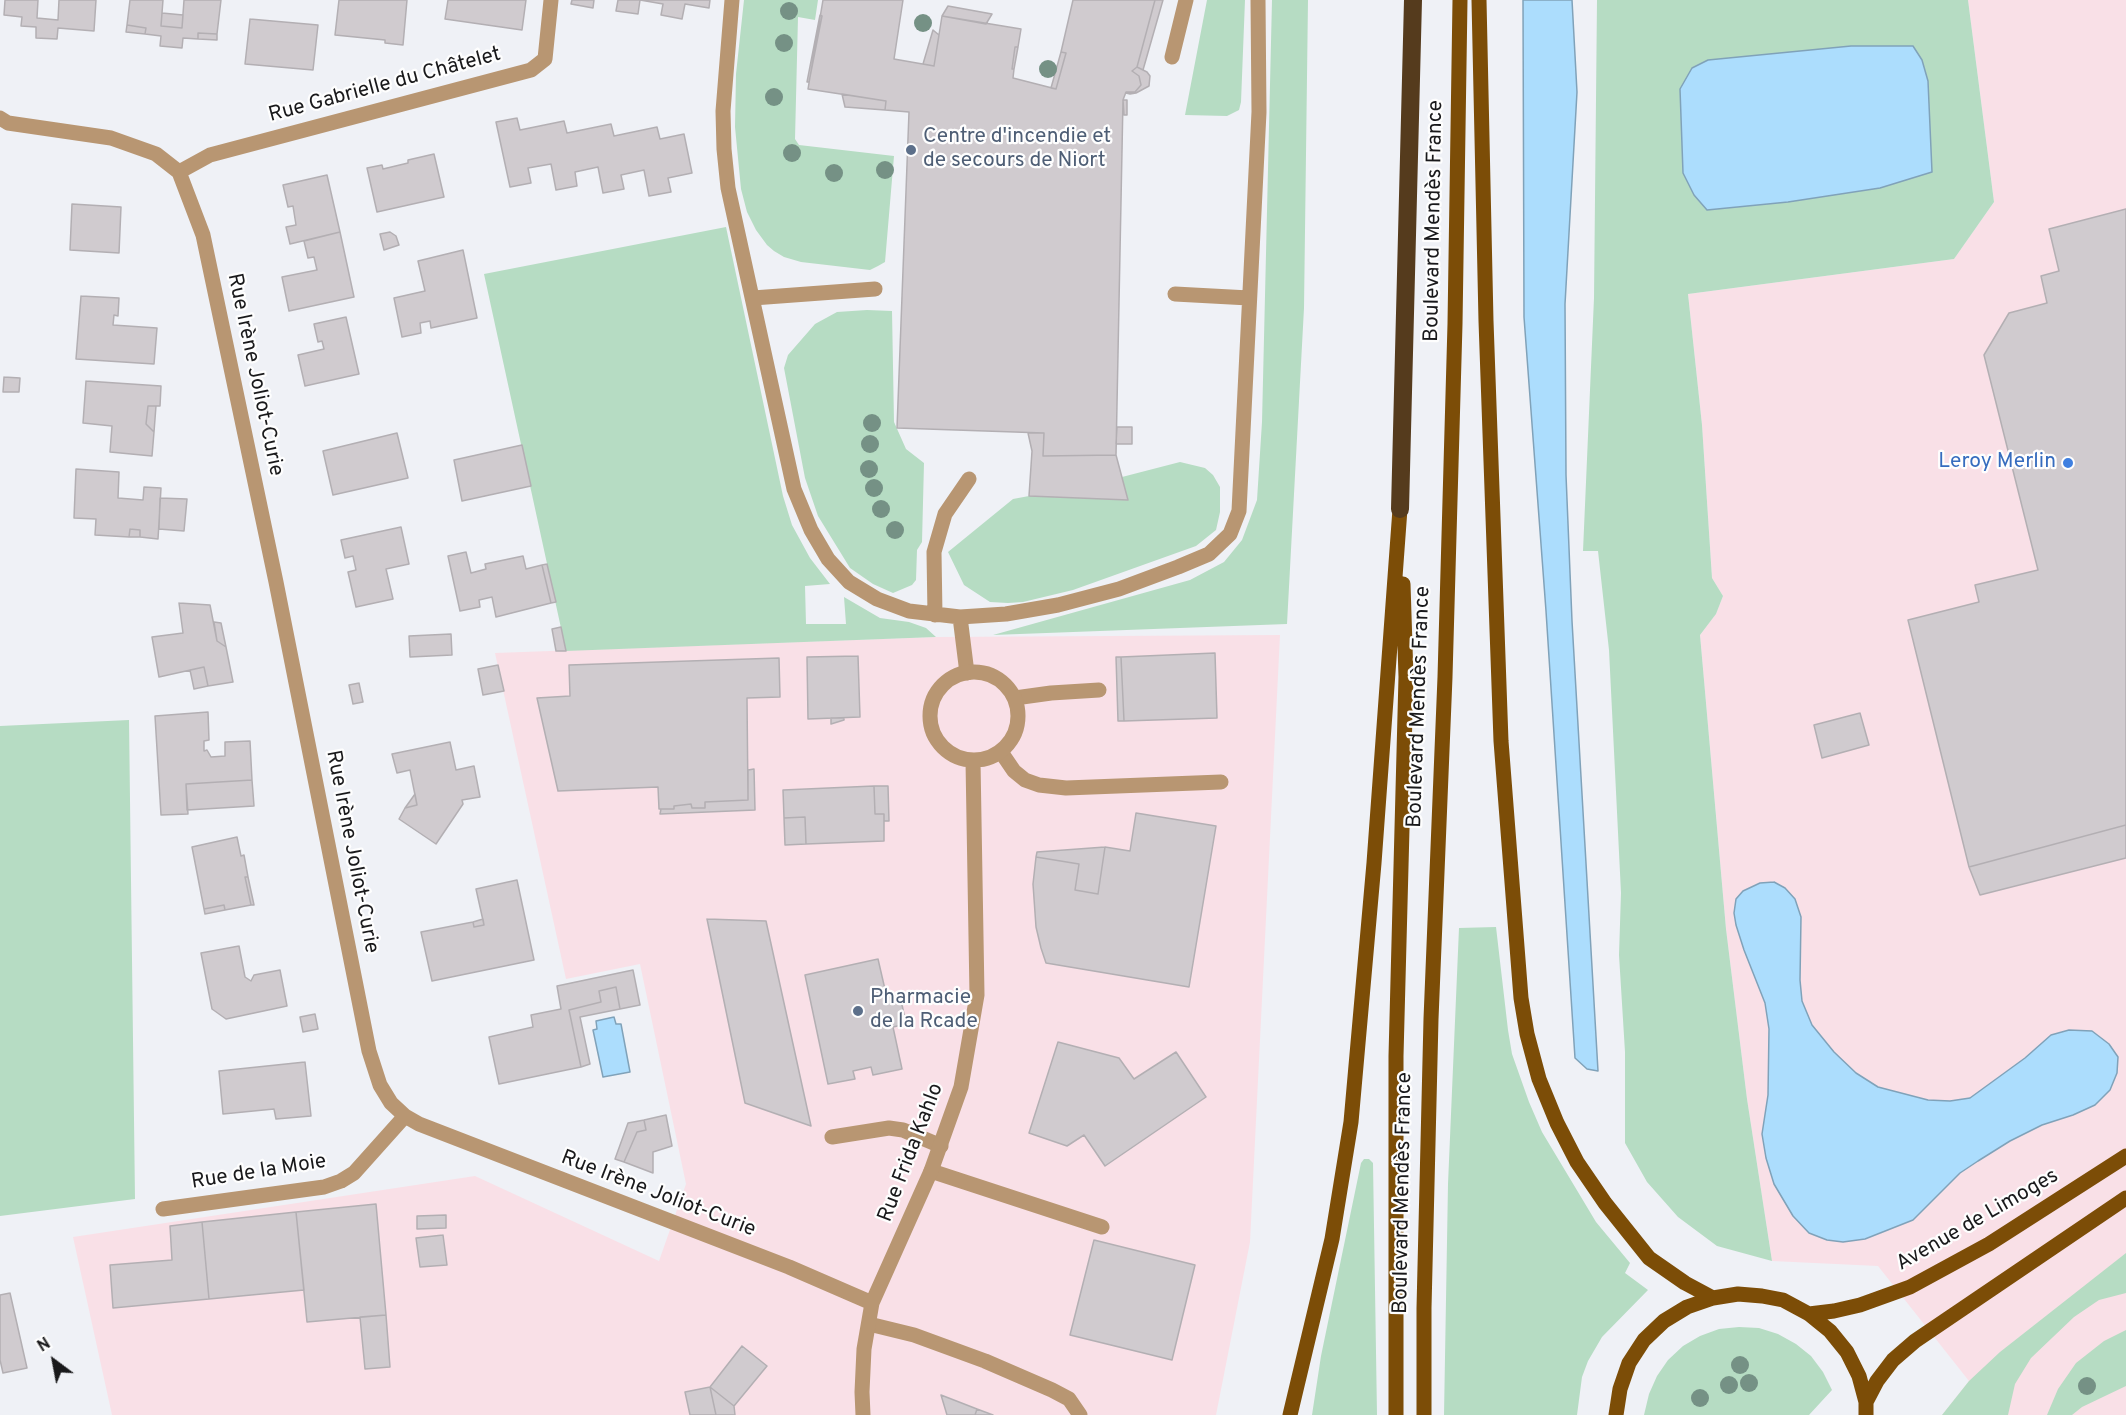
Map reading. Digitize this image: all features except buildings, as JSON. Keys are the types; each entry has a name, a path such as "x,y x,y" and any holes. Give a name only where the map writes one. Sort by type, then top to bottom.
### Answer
{"highway":[{"name":"Boulevard Mendès France","path":"1400,509 1413,0"}],"main road":[{"name":"Boulevard Mendès France","path":"1424,1415 1430,1053 1445,677 1455,324 1460,0"},
{"path":"1479,0 1486,321 1501,741 1521,998 1527,1034 1539,1079 1557,1123 1577,1162 1605,1203 1649,1258 1685,1283 1713,1298"},
{"path":"1290,1415 1332,1239 1351,1122 1374,863 1400,509"},
{"name":"Boulevard Mendès France","path":"1396,1415 1396,1056 1406,677 1400,509"},
{"name":"Avenue de Limoges","path":"1809,1314 1860,1305 1910,1287 1989,1244 2126,1156"},
{"path":"1866,1408 1877,1381 1893,1360 1915,1341 2126,1198"},
{"path":"1616,1415 1629,1363 1644,1340 1664,1321 1687,1307 1713,1298 1738,1294 1783,1300 1809,1314 1830,1331 1847,1352 1859,1376 1866,1408"}],"street":[{"name":"Rue Gabrielle du Châtelet","path":"180,172 210,154 531,70 544,59 551,0"},
{"path":"732,0 723,111 728,188 794,489 811,530 828,559 849,582 877,599 909,611 960,617 1006,614 1058,605 1119,589 1209,554 1230,534 1239,511 1259,112 1258,0"},
{"path":"1172,57 1185,0"},
{"path":"0,118 8,123 111,138 156,154 180,172"},
{"name":"Rue Irène Joliot-Curie","path":"180,172 203,235 276,582 369,1051 380,1085 391,1103 405,1116 419,1124 789,1267 872,1303"},
{"path":"753,298 875,289"},
{"path":"1175,294 1249,298"},
{"path":"935,615 934,552 945,514 969,479"},
{"path":"960,617 967,673"},
{"path":"981,672 996,677 1007,686 1015,699 1018,713 1017,728 1011,741 1001,752 988,759 974,761 959,758 946,751 936,740 929,712 933,698 941,686 953,677 981,672"},
{"path":"1015,699 1051,693 1099,690"},
{"path":"1001,752 1014,771 1025,780 1039,785 1066,788 1221,782"},
{"name":"Rue Frida Kahlo","path":"872,1303 931,1171 961,1087 977,995 974,761"},
{"name":"Rue de la Moie","path":"163,1209 324,1187 341,1181 354,1173 405,1116"},
{"path":"832,1137 889,1128 903,1130 941,1146"},
{"path":"931,1171 1102,1227"},
{"path":"863,1415 864,1349 872,1303"},
{"path":"869,1324 914,1335 1042,1386 1069,1399 1080,1415"}],"shaded area":[{"path":"1968,0 2126,0 2126,1415 1942,1415 1969,1381 1878,1266 1772,1261 1747,1099 1726,929 1700,635 1716,614 1723,596 1712,578 1702,425 1688,294 1954,259 1994,202"},
{"path":"1280,635 1250,1242 1216,1415 112,1415 73,1237 475,1176 659,1261 686,1184 640,964 566,979 495,653 936,637"}],"green space":[{"path":"744,0 818,0 815,20 798,17 795,139 799,145 894,156 885,262 870,270 801,262 784,257 767,245 747,212 741,189 735,127 736,74"},
{"path":"1207,0 1245,0 1241,102 1239,110 1227,116 1185,115"},
{"path":"1272,0 1308,0 1304,308 1287,624 993,635 1190,580 1224,562 1242,540 1257,500 1262,422"},
{"path":"1597,0 1968,0 1994,202 1954,259 1688,294 1702,425 1712,578 1723,596 1716,614 1700,635 1726,929 1747,1099 1772,1261 1717,1246 1678,1217 1647,1182 1625,1143 1625,1052 1619,955 1621,893 1609,650 1598,551 1583,551 1594,298","holes":["1931,172 1880,188 1788,202 1708,210"]},
{"path":"726,227 783,496 792,525 810,558 830,584 805,586 806,624 846,624 844,597 880,618 909,622 926,628 936,637 566,651 484,274"},
{"path":"892,311 894,422 906,449 924,463 922,542 917,550 916,580 912,585 893,593 873,584 850,568 818,516 805,478 784,368 788,355 815,324 837,312"},
{"path":"1180,462 1205,468 1213,475 1220,487 1220,512 1216,530 1196,546 1073,590 1023,602 1008,603 990,602 964,585 948,552 1013,499 1029,496 1127,500 1122,477"},
{"path":"129,720 135,1199 0,1216 0,726"},
{"path":"1496,927 1512,1054 1529,1102 1542,1132 1596,1222 1630,1263 1625,1273 1648,1290 1602,1337 1588,1361 1582,1377 1577,1415 1444,1415 1448,1184 1459,928"},
{"path":"1364,1159 1369,1159 1373,1163 1377,1415 1312,1415 1321,1356 1361,1163"},
{"path":"2126,1253 2126,1293 2099,1300 2074,1317 2031,1358 2015,1384 2008,1415 1942,1415 1969,1381 2000,1352"},
{"path":"1759,1328 1778,1334 1796,1344 1811,1356 1823,1372 1832,1390 1809,1415 1644,1415 1649,1394 1657,1376 1668,1360 1683,1346 1719,1329"},
{"path":"2126,1330 2126,1386 2082,1407 2072,1415 2047,1415 2058,1389 2076,1363 2104,1341"}],"water":[{"path":"1523,0 1572,0 1577,92 1565,304 1566,475 1572,621 1598,1071 1587,1069 1575,1058 1524,317"},
{"path":"1851,46 1913,46 1922,60 1928,81 1932,172 1880,188 1788,202 1707,210 1694,195 1683,173 1680,89 1692,68 1708,60"},
{"path":"1774,882 1785,888 1795,899 1801,917 1802,1001 1812,1025 1834,1052 1856,1073 1878,1087 1928,1100 1950,1101 1970,1098 2025,1058 2051,1035 2069,1030 2092,1031 2109,1044 2118,1057 2117,1073 2110,1090 2095,1105 2042,1125 1978,1161 1960,1173 1913,1220 1865,1239 1843,1242 1827,1240 1809,1233 1793,1216 1774,1184 1766,1158 1762,1134 1768,1095 1769,1029 1765,1003 1744,950 1734,913 1736,899 1743,891 1760,883"},
{"path":"614,1017 616,1024 621,1024 630,1072 603,1077 593,1030 597,1029 596,1021"}],"place":[{"name":"Centre d'incendie et de secours de Niort","path":"911,150"},
{"name":"Leroy Merlin","path":"2068,463"},
{"name":"Pharmacie de la Rcade","path":"858,1011"}]}
